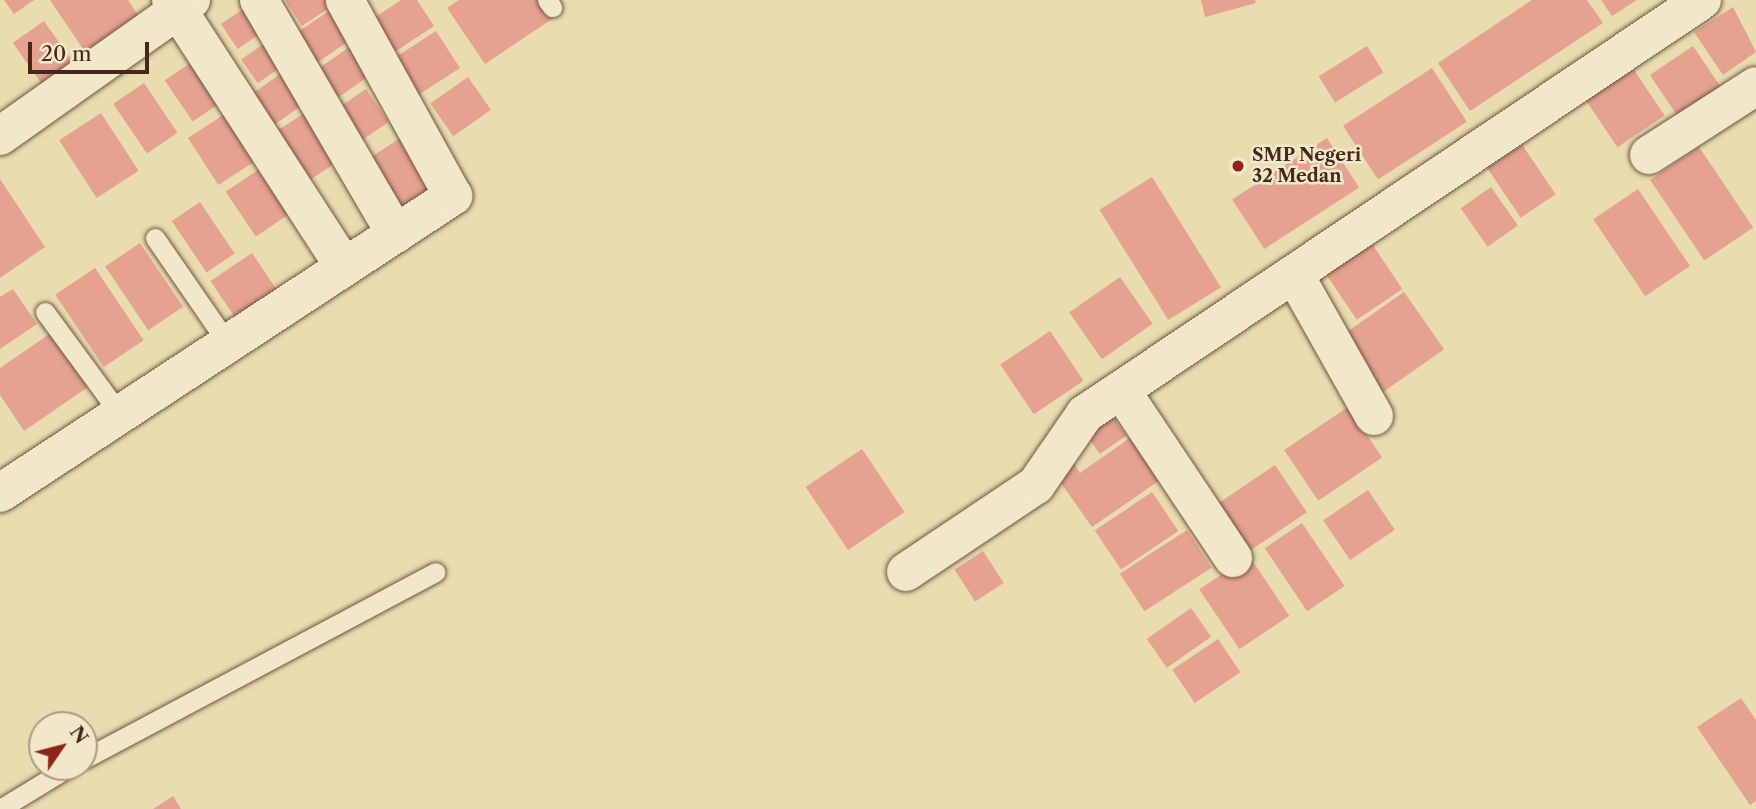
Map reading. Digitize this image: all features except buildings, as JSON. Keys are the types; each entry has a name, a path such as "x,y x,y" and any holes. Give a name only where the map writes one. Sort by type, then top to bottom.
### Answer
{"street":[{"path":"259,0 396,234"},
{"path":"0,493 453,196 345,0"},
{"path":"906,572 1028,492 1085,414 1702,0"},
{"path":"0,136 180,3 344,267"},
{"path":"1649,155 1756,86"},
{"path":"1294,274 1374,416"},
{"path":"1121,390 1233,558"}],"lane":[{"path":"155,238 228,344"},
{"path":"45,312 120,414"},
{"path":"98,752 435,572"},
{"path":"0,809 46,781"}],"place":[{"name":"SMP Negeri 32 Medan","path":"1238,166"}]}
